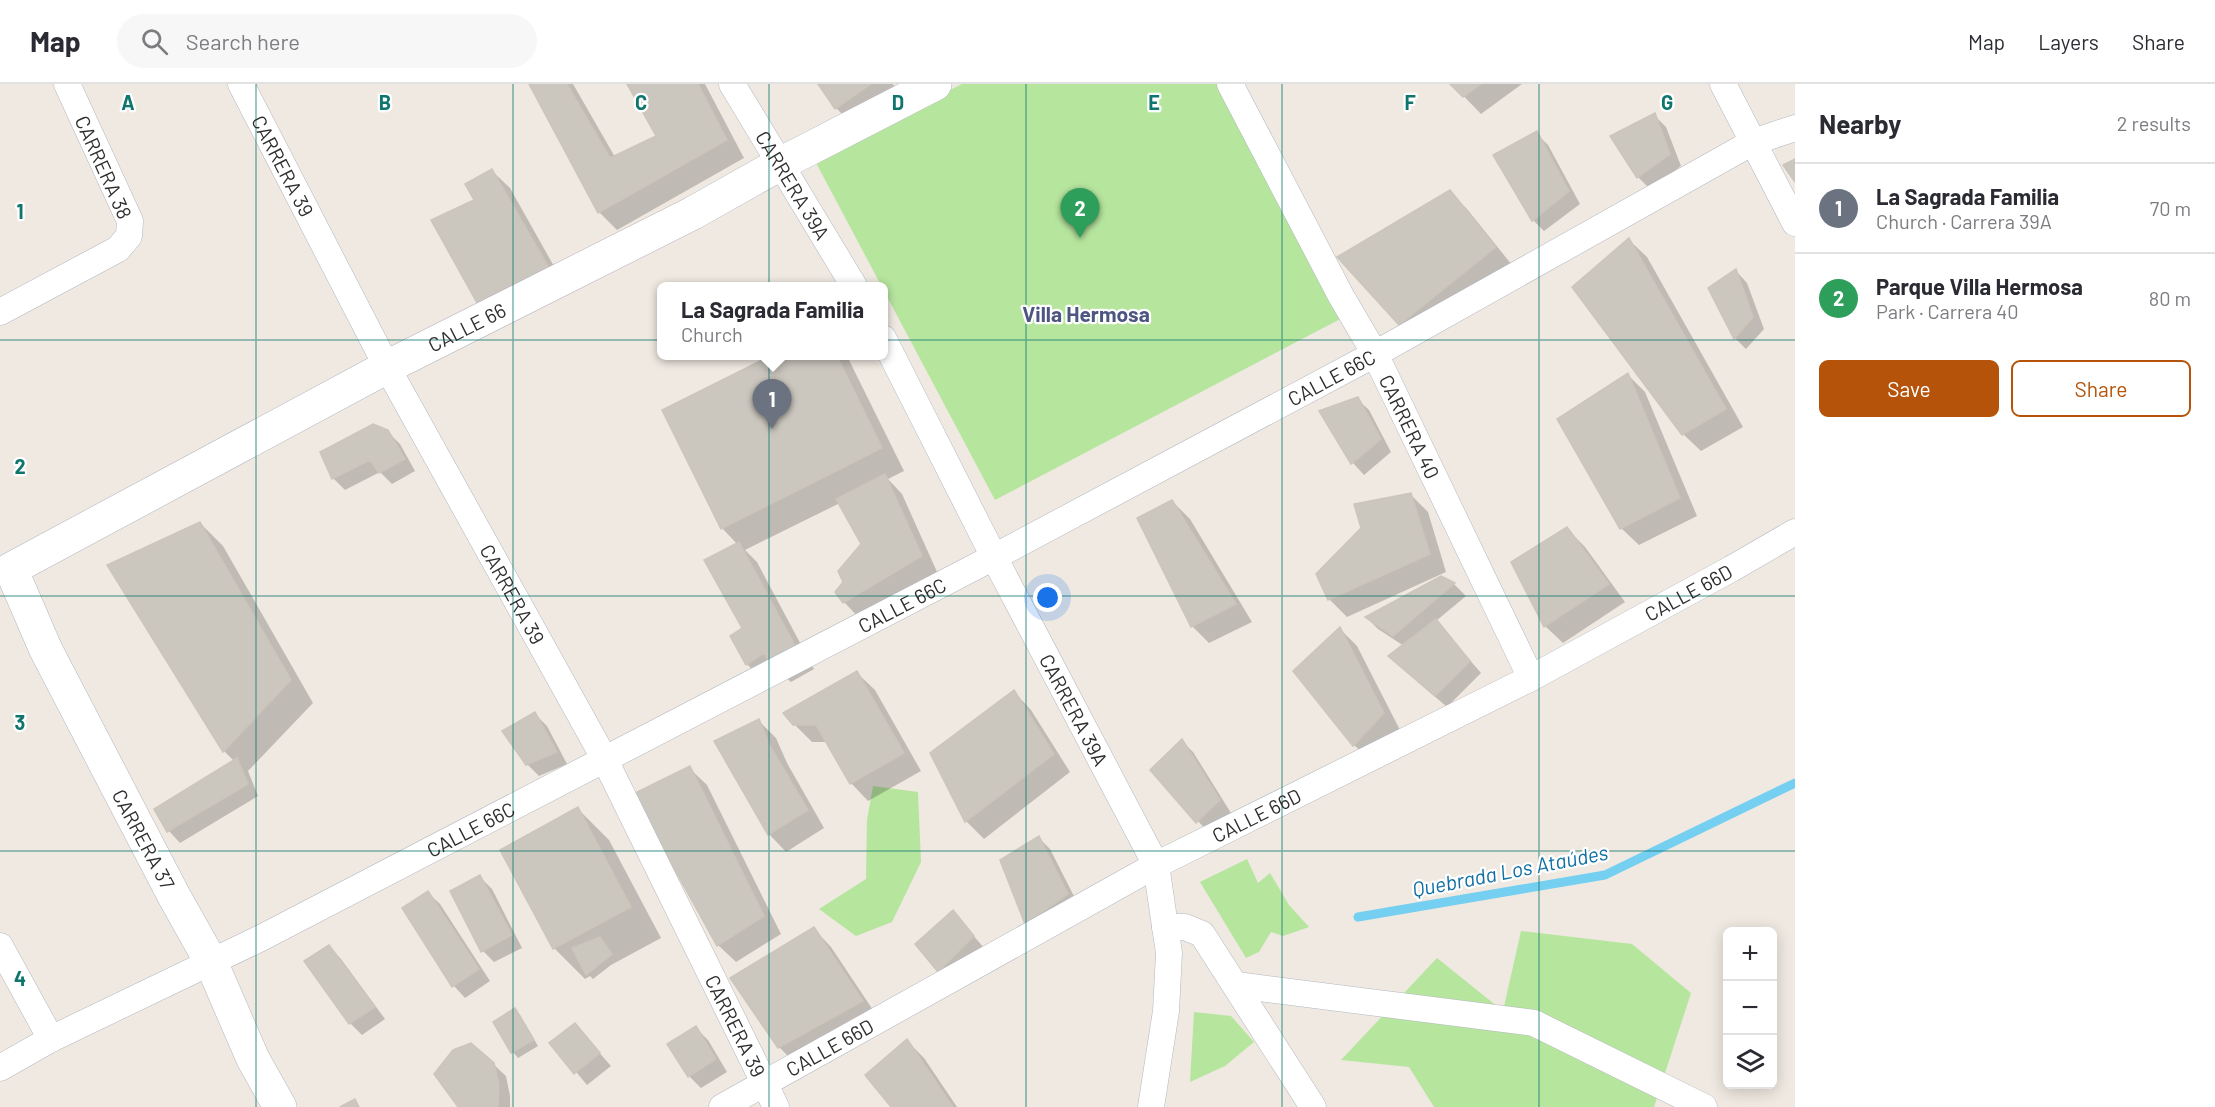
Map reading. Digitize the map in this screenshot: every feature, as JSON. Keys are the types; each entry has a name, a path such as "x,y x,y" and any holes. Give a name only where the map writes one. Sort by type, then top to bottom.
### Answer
{"street":[{"name":"CARRERA 38","path":"0,312 118,249 129,236 130,221 67,84"},
{"name":"CARRERA 39","path":"241,84 387,367 604,758 776,1107"},
{"name":"CARRERA 39A","path":"732,84 852,282"},
{"name":"CALLE 66","path":"6,572 387,367 693,213 935,84"},
{"name":"CARRERA 40","path":"1230,84 1341,296 1375,354 1531,678"},
{"path":"1723,84 1795,223"},
{"name":"CALLE 66C","path":"0,1068 51,1039 211,962 993,557 1375,354 1753,142 1795,128"},
{"name":"CARRERA 39A","path":"888,348 993,557 1156,865 1169,953 1166,1011 1151,1107"},
{"name":"CALLE 66D","path":"722,1107 1156,865 1531,678 1795,532"},
{"name":"CARRERA 37","path":"6,572 174,896 211,962 253,1059 280,1107"},
{"path":"1165,927 1185,927 1202,934 1313,1107"},
{"path":"0,946 51,1039"},
{"path":"1236,985 1534,1023 1704,1107"}],"green space":[{"path":"962,84 1221,84 1346,316 995,500 888,298 888,282 879,282 814,159"},
{"path":"873,786 918,792 921,862 892,922 856,936 819,909 866,879 867,820"},
{"path":"1247,859 1258,883 1270,873 1289,905 1309,927 1283,936 1271,932 1259,952 1246,958 1200,882"},
{"path":"1521,931 1632,944 1691,993 1654,1107 1434,1107 1409,1067 1341,1060 1437,958 1503,1011"},
{"path":"1194,1012 1231,1016 1254,1042 1225,1066 1190,1082"}],"building":[{"path":"529,84 567,84 610,158 656,136 627,84 698,84 727,140 598,213"},
{"path":"818,84 871,84 835,109"},
{"path":"1450,84 1481,84 1463,97"},
{"path":"1655,113 1670,154 1637,178 1610,136"},
{"path":"1537,131 1569,191 1532,221 1493,155"},
{"path":"1795,159 1795,182 1783,165"},
{"path":"492,169 553,275 481,310 431,220 474,200 465,184"},
{"path":"1450,190 1496,247 1399,325 1337,257"},
{"path":"1629,238 1726,409 1682,435 1572,287"},
{"path":"1736,269 1753,317 1734,339 1708,288"},
{"path":"762,360 839,360 882,448 721,529 662,410"},
{"path":"1628,373 1680,498 1620,529 1557,419"},
{"path":"1358,397 1381,439 1351,464 1319,411"},
{"path":"373,424 388,430 405,459 379,473 370,460 332,479 320,452"},
{"path":"885,474 922,556 843,603 835,592 843,582 838,571 861,544 836,499"},
{"path":"1411,493 1430,554 1328,600 1316,574 1361,528 1354,504"},
{"path":"1172,500 1236,604 1191,627 1137,518"},
{"path":"200,522 291,680 223,752 107,565"},
{"path":"1567,527 1609,584 1544,627 1511,562"},
{"path":"739,542 798,651 772,666 764,653 746,665 730,636 742,628 704,560"},
{"path":"1441,576 1455,583 1393,636 1365,617"},
{"path":"1436,619 1470,661 1435,696 1388,656"},
{"path":"1340,627 1384,713 1353,746 1293,671"},
{"path":"857,671 904,753 850,784 816,725 793,725 783,713"},
{"path":"1014,690 1054,754 965,822 930,753"},
{"path":"535,712 557,752 526,765 502,731"},
{"path":"759,719 769,744 808,810 768,835 714,741"},
{"path":"1182,739 1220,800 1196,823 1150,770"},
{"path":"237,758 248,784 167,832 154,809"},
{"path":"690,766 764,916 717,946 633,794"},
{"path":"578,807 631,907 553,949 500,850"},
{"path":"1039,836 1068,894 1025,924 1000,860"},
{"path":"480,875 512,935 481,952 450,891"},
{"path":"428,891 479,969 452,987 402,908"},
{"path":"953,910 974,936 938,972 915,944"},
{"path":"814,927 863,1001 778,1048 730,978"},
{"path":"600,937 612,954 586,975 572,948"},
{"path":"329,945 375,1007 349,1024 304,961"},
{"path":"515,1008 534,1040 511,1053 493,1022"},
{"path":"575,1023 600,1053 574,1074 549,1043"},
{"path":"696,1026 716,1059 688,1077 667,1044"},
{"path":"907,1039 953,1107 891,1107 865,1075"},
{"path":"471,1043 494,1063 499,1084 498,1107 458,1107 434,1074 453,1050"},
{"path":"355,1099 359,1107 340,1107"}],"waterway":[{"name":"Quebrada Los Ataúdes","path":"1358,917 1605,875 1795,783"}],"place":[{"name":"Parque Villa Hermosa","path":"1080,238"},
{"name":"La Sagrada Familia","path":"772,429"}],"district":[{"name":"Villa Hermosa","path":"1086,313"}]}
